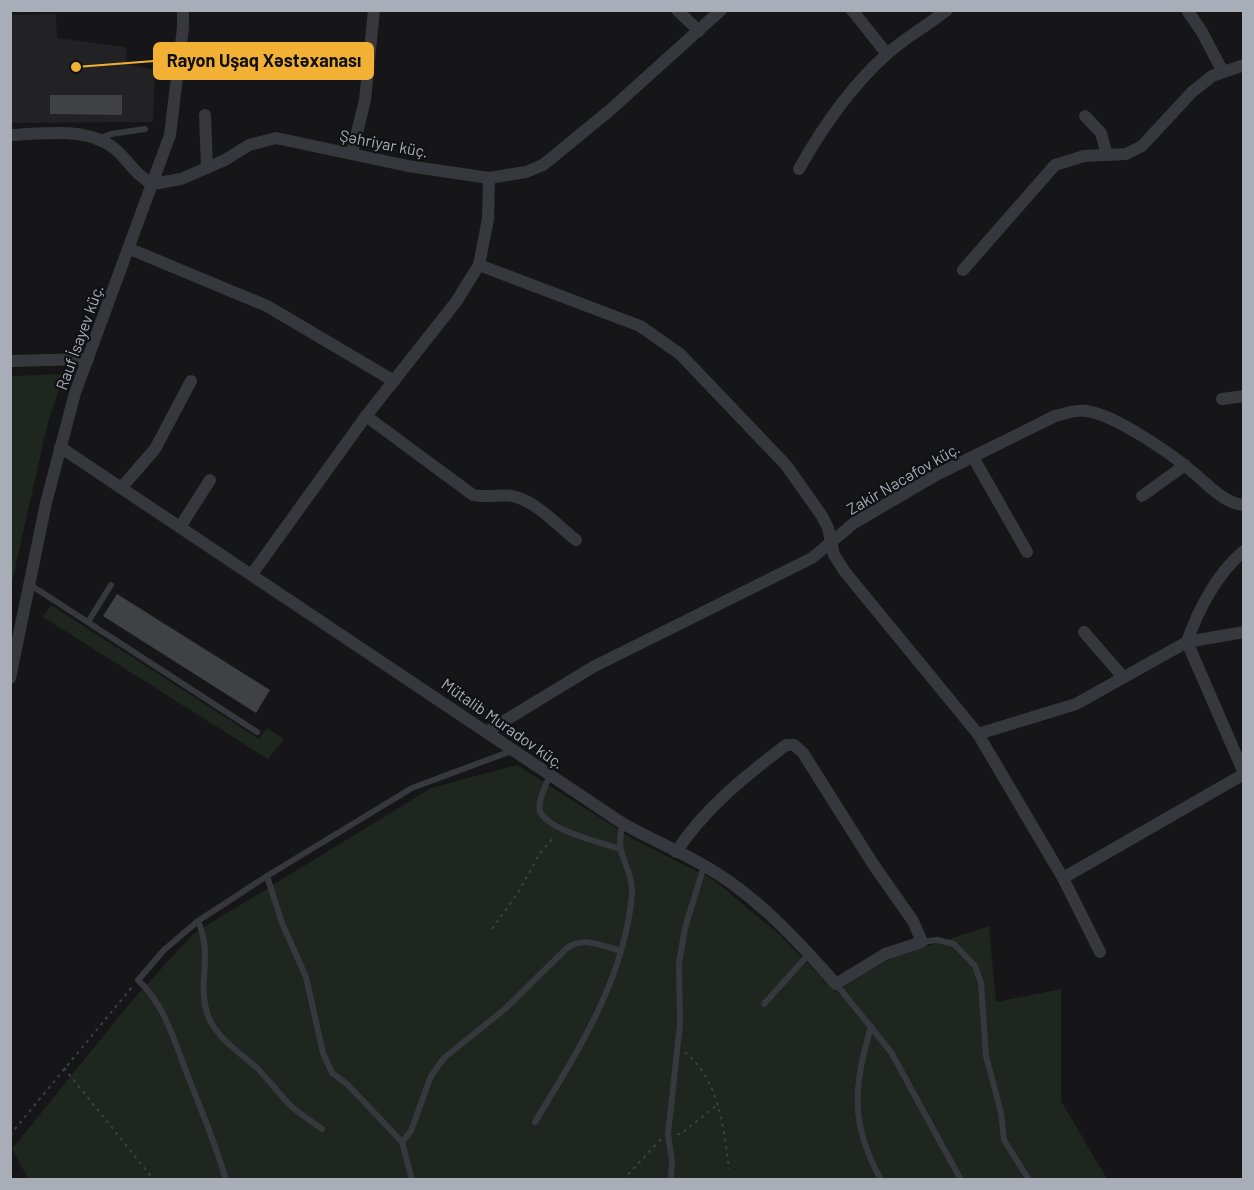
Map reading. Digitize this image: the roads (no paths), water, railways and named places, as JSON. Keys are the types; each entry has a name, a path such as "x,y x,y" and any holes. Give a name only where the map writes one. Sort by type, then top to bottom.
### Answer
{"street":[{"name":"Rauf İsayev küç.","path":"10,678 28,584 75,393 130,249 172,124 183,10"},
{"path":"352,153 365,100 374,10"},
{"path":"677,10 699,31"},
{"name":"Şəhriyar küç.","path":"153,184 167,184 207,168 249,145 276,138 408,166 489,178 526,172 543,165 721,10"},
{"path":"852,10 887,54"},
{"path":"799,170 817,137 860,83 887,54 947,10"},
{"path":"1187,10 1202,32 1223,72"},
{"path":"963,270 1055,165 1068,159 1126,154 1142,146 1192,92 1212,76 1244,65"},
{"path":"205,115 207,168"},
{"path":"1085,116 1101,133 1107,155"},
{"path":"10,135 63,134 99,139 115,149 138,174 153,184"},
{"path":"252,574 366,416 456,302 478,265 488,219 489,178"},
{"path":"130,249 267,306 394,381"},
{"path":"478,265 640,326 680,354 786,465 822,516 828,528 830,544 845,572 978,734 1063,878 1100,952"},
{"path":"10,361 88,359"},
{"path":"121,488 155,449 191,381"},
{"path":"1222,399 1244,396"},
{"name":"Zakir Nəcəfov küç.","path":"488,731 593,667 812,558 855,523 973,457 1055,416 1086,411 1099,414 1152,443 1185,465 1223,498 1244,505"},
{"path":"366,416 474,495 485,498 512,496 528,502 576,540"},
{"name":"Mütalib Muradov küç.","path":"60,447 488,731 622,823 704,865 732,884 780,925 836,984"},
{"path":"973,457 1027,552"},
{"path":"1142,496 1185,465"},
{"path":"180,527 210,480"},
{"path":"1063,878 1244,774 1187,642 1197,614 1233,560 1244,551"},
{"path":"1084,632 1123,676"},
{"path":"978,734 1076,704 1187,642 1244,632"},
{"path":"676,852 692,828 736,782 786,745 794,745 803,753 913,921 922,942 885,954 836,984"}],"lane":[{"path":"99,139 111,134 145,129"},
{"path":"28,584 257,732"},
{"path":"88,622 111,585"},
{"path":"226,1179 216,1143 163,1011 138,980 164,950 198,921 267,876 412,788 514,750"},
{"path":"550,775 540,801 540,811 546,819 558,828 620,849"},
{"path":"535,1122 569,1068 602,1005 617,970 632,894 631,879 620,849 622,823"},
{"path":"671,1179 672,1161 668,1134 678,1047 680,963 685,928 704,865"},
{"path":"267,876 282,923 306,977 323,1053 332,1073 347,1084 402,1142 412,1179"},
{"path":"198,921 206,939 207,956 202,987 208,1016 220,1036 258,1070 289,1104 322,1129"},
{"path":"922,942 937,940 954,944 975,966 981,983 986,1056 1001,1113 1004,1140 1029,1179"},
{"path":"402,1142 411,1131 424,1092 444,1058 506,1008 567,948 578,941 585,941 621,951"},
{"path":"764,1004 808,955"},
{"path":"836,984 891,1052 961,1179"},
{"path":"871,1026 859,1071 857,1108 862,1137 881,1179"}],"place":[{"name":"Rayon Uşaq Xəstəxanası","path":"76,67"}]}
